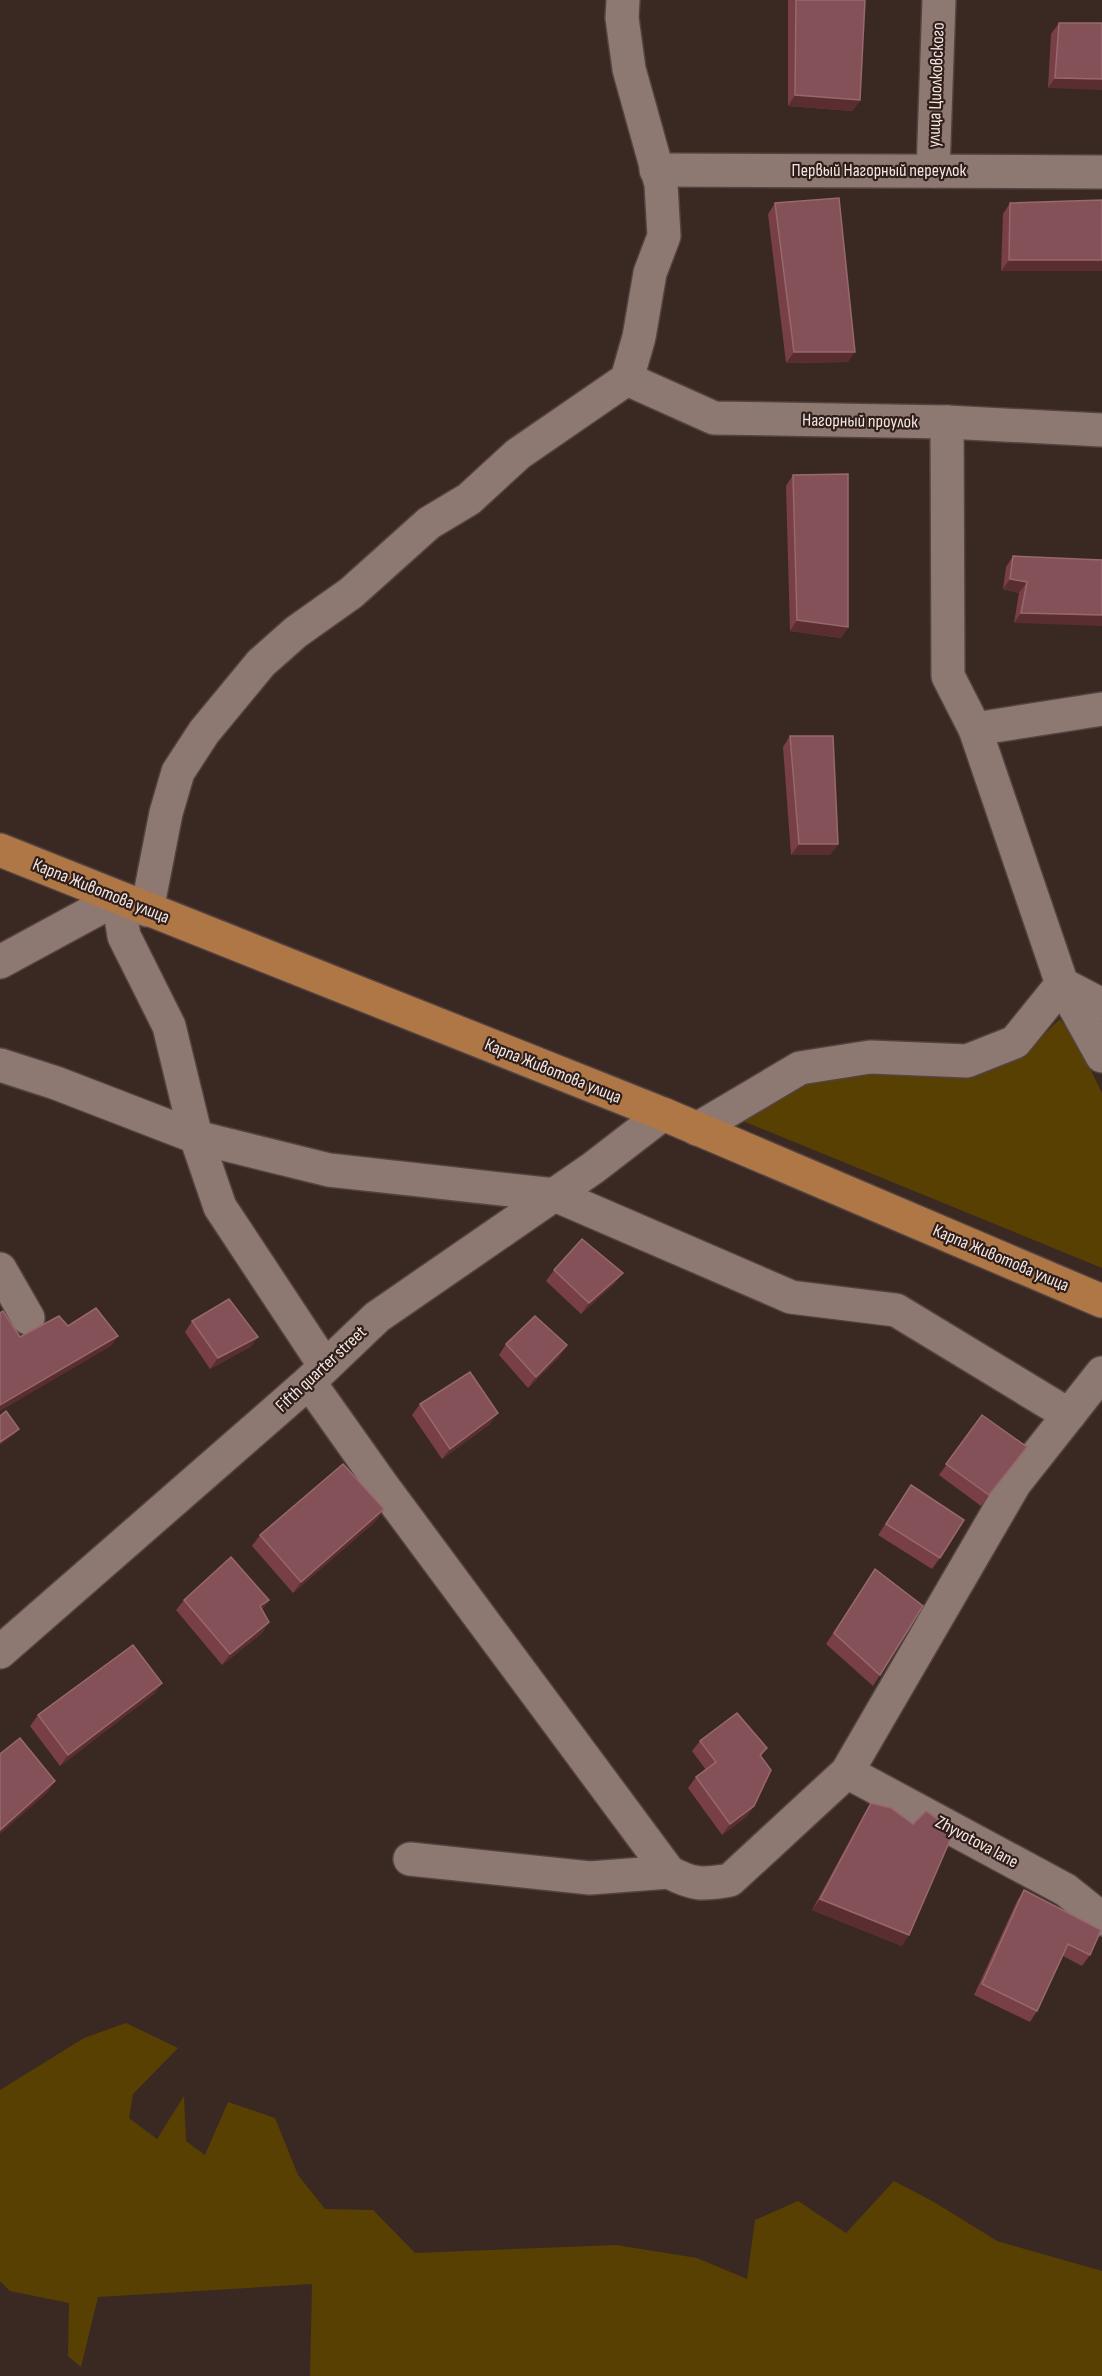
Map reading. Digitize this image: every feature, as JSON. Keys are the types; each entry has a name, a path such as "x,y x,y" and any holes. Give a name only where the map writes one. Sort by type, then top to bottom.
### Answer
{"main road":[{"name":"Карпа Животова улица","path":"0,850 663,1114 1102,1301"}],"street":[{"path":"623,0 622,18 629,69 661,184 664,236 650,273 639,337 627,379 519,454 469,499 429,523 351,593 296,632 261,663 204,732 178,772 166,813 132,904 124,936 169,1026 196,1137 220,1207 382,1485 669,1872 686,1881 705,1884 730,1880 847,1772 1015,1483 1069,1415 1098,1385"},
{"name":"улица Циолковского","path":"933,171 939,0"},
{"name":"Первый Нагорный переулок","path":"656,170 1102,172"},
{"name":"Нагорный проулок","path":"627,379 714,418 947,422 1102,429"},
{"path":"947,422 948,676 975,729 1062,984 1102,1056"},
{"path":"975,729 1102,709"},
{"path":"0,962 132,904"},
{"path":"1062,984 1102,1005"},
{"path":"697,1129 800,1068 870,1057 967,1061 1015,1041 1062,984"},
{"path":"0,1065 56,1083 196,1137 330,1170 555,1195 791,1298 896,1310 1069,1415"},
{"name":"Fifth quarter street","path":"0,1652 317,1374 376,1317 555,1195 663,1114"},
{"path":"0,1269 28,1318"},
{"name":"Zhyvotova lane","path":"847,1772 1066,1890 1102,1919"},
{"path":"410,1859 591,1878 669,1872"}],"shaded area":[{"path":"1060,1019 1078,1044 1102,1093 1102,1268 738,1119 810,1081 855,1074 938,1075 1035,1043"},
{"path":"126,2023 178,2048 133,2094 129,2118 157,2139 184,2096 186,2141 205,2155 228,2102 275,2118 298,2175 325,2209 373,2210 415,2253 616,2245 697,2258 747,2279 755,2220 798,2201 846,2233 894,2181 934,2202 997,2241 1102,2271 1102,2376 310,2376 312,2284 98,2297 81,2367 68,2356 69,2303 10,2291 0,2281 0,2090 84,2038"}],"building":[{"path":"796,0 865,0 860,100 795,95"},
{"path":"1059,23 1102,23 1102,79 1055,78"},
{"path":"839,198 855,352 794,352 775,203"},
{"path":"1102,200 1102,260 1009,260 1010,203"},
{"path":"848,474 848,627 797,620 793,475"},
{"path":"1013,556 1102,560 1102,615 1021,613 1027,582 1010,579"},
{"path":"790,736 833,736 838,844 799,844"},
{"path":"582,1239 623,1273 589,1303 554,1270"},
{"path":"229,1299 258,1337 218,1358 192,1321"},
{"path":"96,1308 118,1336 0,1405 0,1313 3,1311 20,1337 59,1316 68,1326"},
{"path":"535,1316 567,1345 536,1377 506,1344"},
{"path":"470,1372 498,1413 450,1449 420,1404"},
{"path":"6,1411 19,1429 0,1442 0,1416"},
{"path":"982,1415 1027,1447 989,1495 946,1464"},
{"path":"343,1464 384,1509 301,1582 260,1535"},
{"path":"911,1485 964,1520 940,1558 886,1524"},
{"path":"231,1557 269,1600 260,1606 269,1622 230,1654 184,1600"},
{"path":"875,1569 923,1606 880,1675 834,1633"},
{"path":"133,1645 162,1683 68,1755 38,1715"},
{"path":"737,1713 767,1748 760,1755 771,1770 754,1806 730,1824 696,1777 716,1762 700,1741"},
{"path":"20,1738 55,1781 0,1830 0,1754"},
{"path":"871,1803 891,1808 913,1824 926,1811 954,1831 909,1935 820,1899"},
{"path":"1024,1890 1101,1930 1090,1955 1068,1944 1037,2011 982,1984"}]}
